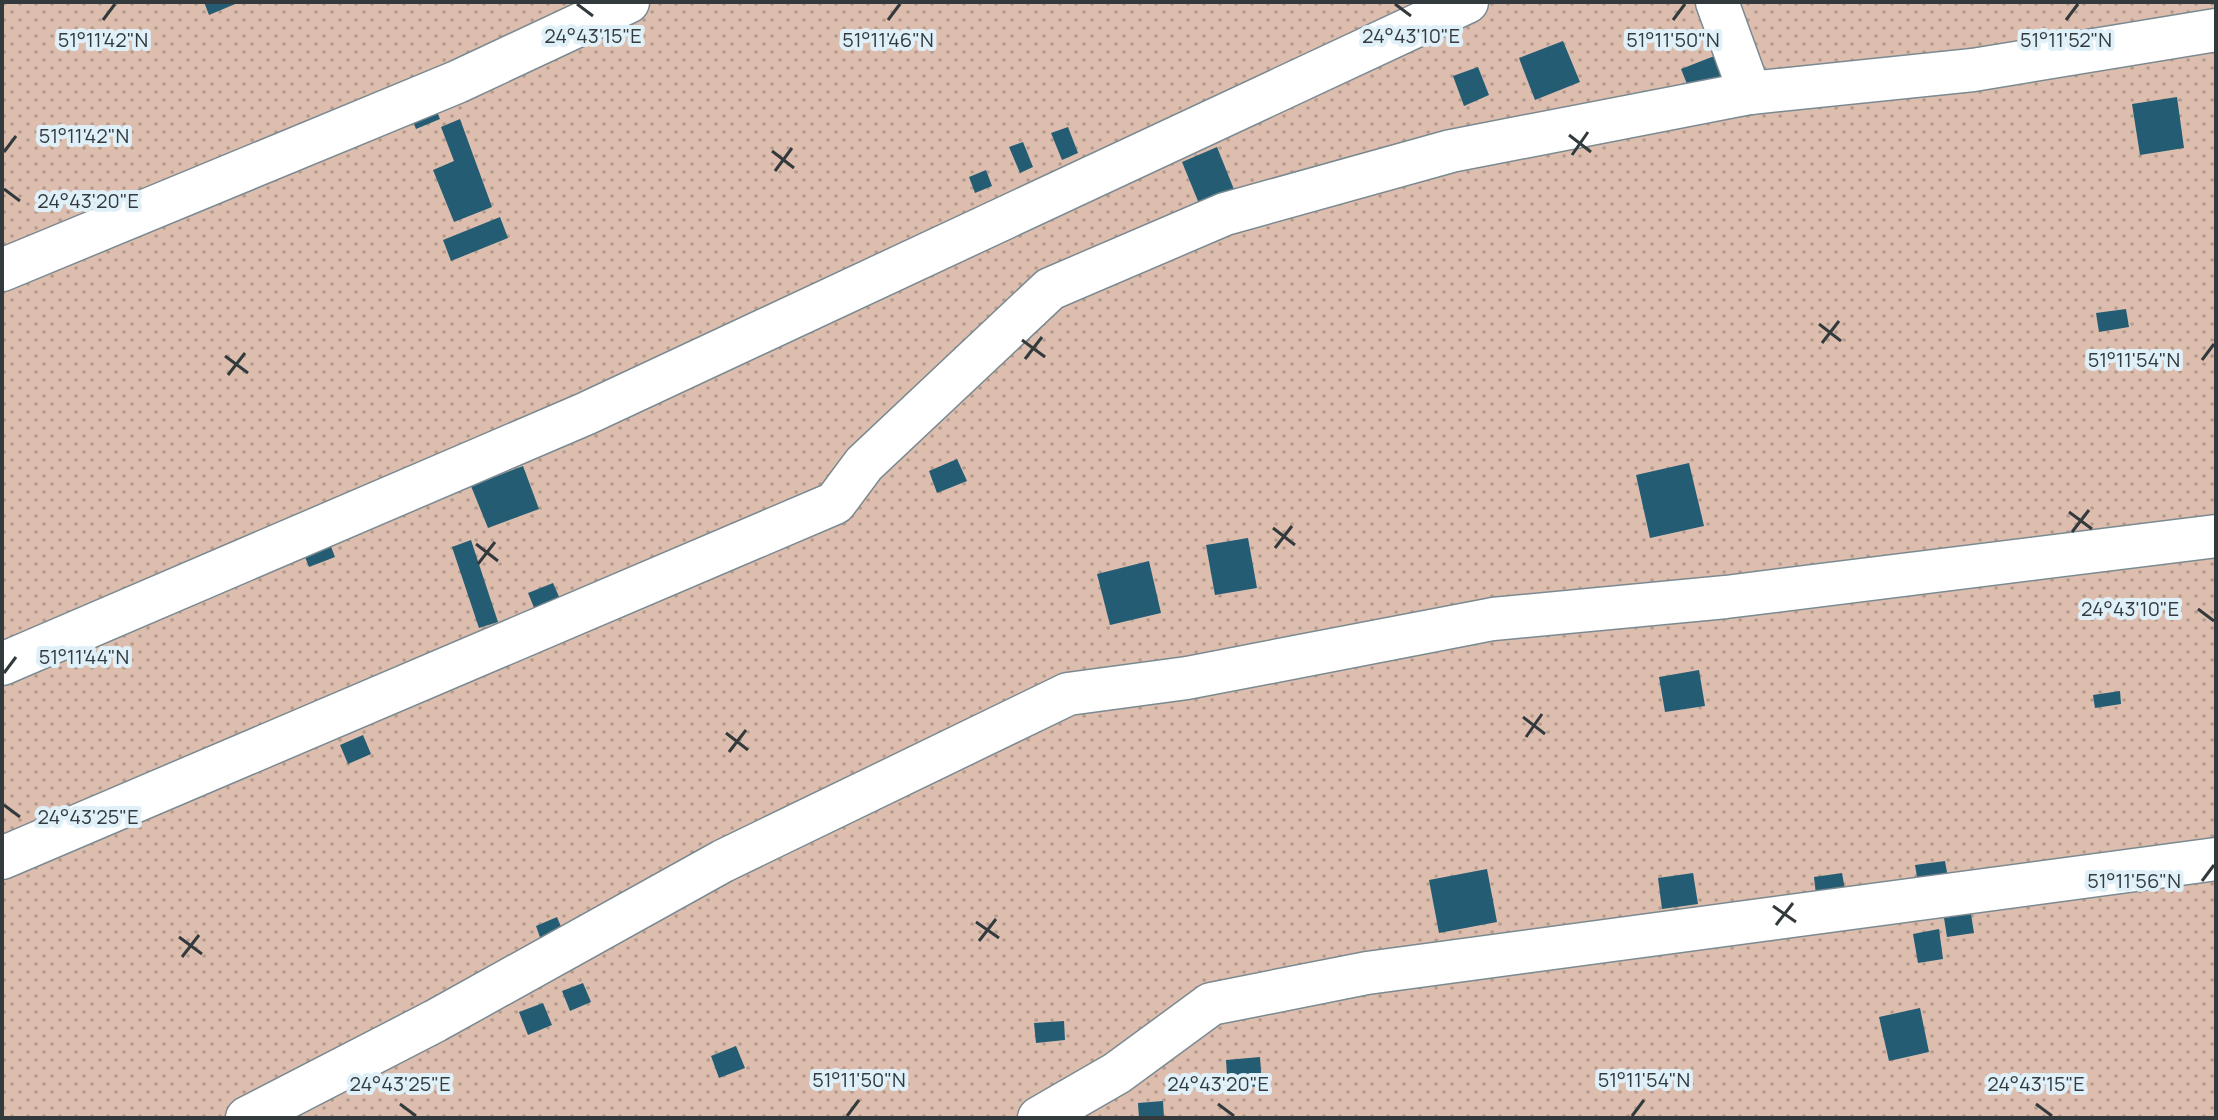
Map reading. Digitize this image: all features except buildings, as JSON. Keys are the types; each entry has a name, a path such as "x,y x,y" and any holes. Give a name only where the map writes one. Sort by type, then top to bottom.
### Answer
{"lane":[{"path":"2,270 457,82 628,2"},
{"path":"2,664 585,414 1467,2"},
{"path":"1717,2 1750,93"},
{"path":"2,858 835,503 864,464 1050,289 1225,214 1421,159 1750,93 1973,70 2216,30"},
{"path":"247,1118 435,1021 723,861 1068,694 1187,678 1493,619 1726,597 2216,536"},
{"path":"1039,1118 1117,1073 1211,1004 1367,973 2216,859"}],"shaded area":[{"path":"2,2 2216,2 2216,1118 2,1118"}]}
